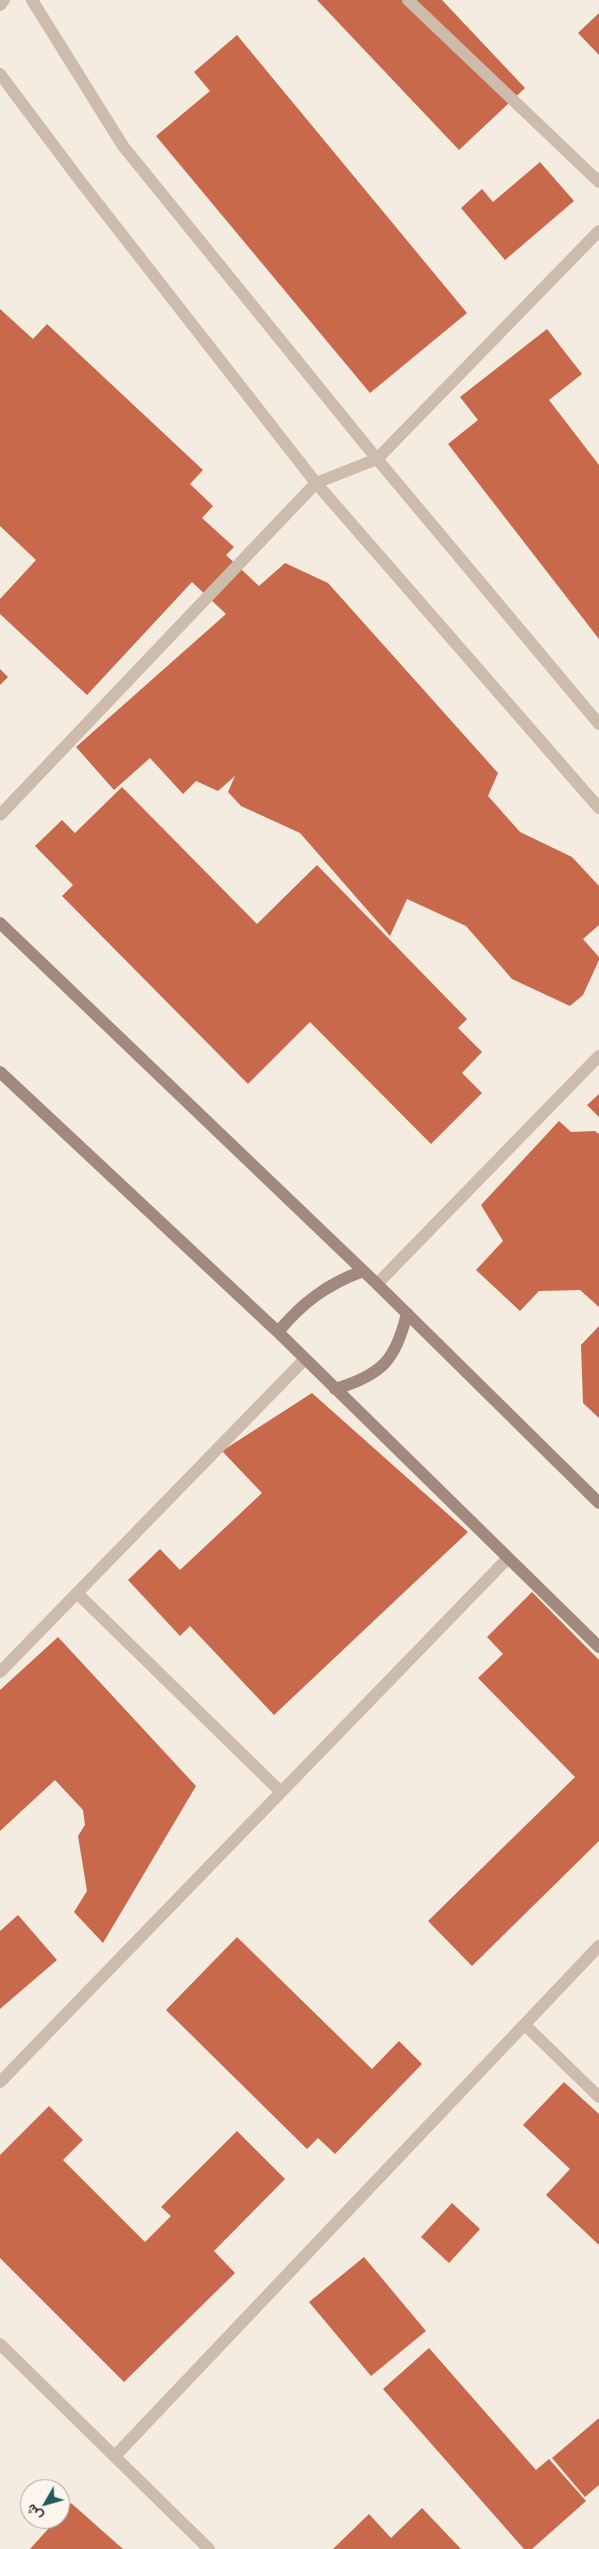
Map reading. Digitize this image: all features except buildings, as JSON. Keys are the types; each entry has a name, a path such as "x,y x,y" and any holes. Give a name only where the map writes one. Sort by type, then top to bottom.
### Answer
{"street":[{"path":"0,5 4,0"},
{"path":"32,0 123,146 377,459 599,724"},
{"path":"408,0 599,182"},
{"path":"0,74 81,182 316,483 599,808"},
{"path":"0,815 316,483 377,459 599,231"},
{"path":"0,923 363,1270 599,1503"},
{"path":"377,1284 599,1056"},
{"path":"0,1072 278,1332 599,1647"},
{"path":"278,1332 294,1312 315,1294 338,1280 363,1270"},
{"path":"335,1388 362,1381 385,1364 400,1340 407,1313"},
{"path":"0,1672 305,1359"},
{"path":"0,2082 508,1558"},
{"path":"77,1593 281,1792"},
{"path":"115,2456 599,1946"},
{"path":"524,2024 599,2097"},
{"path":"0,2344 209,2549"}]}
